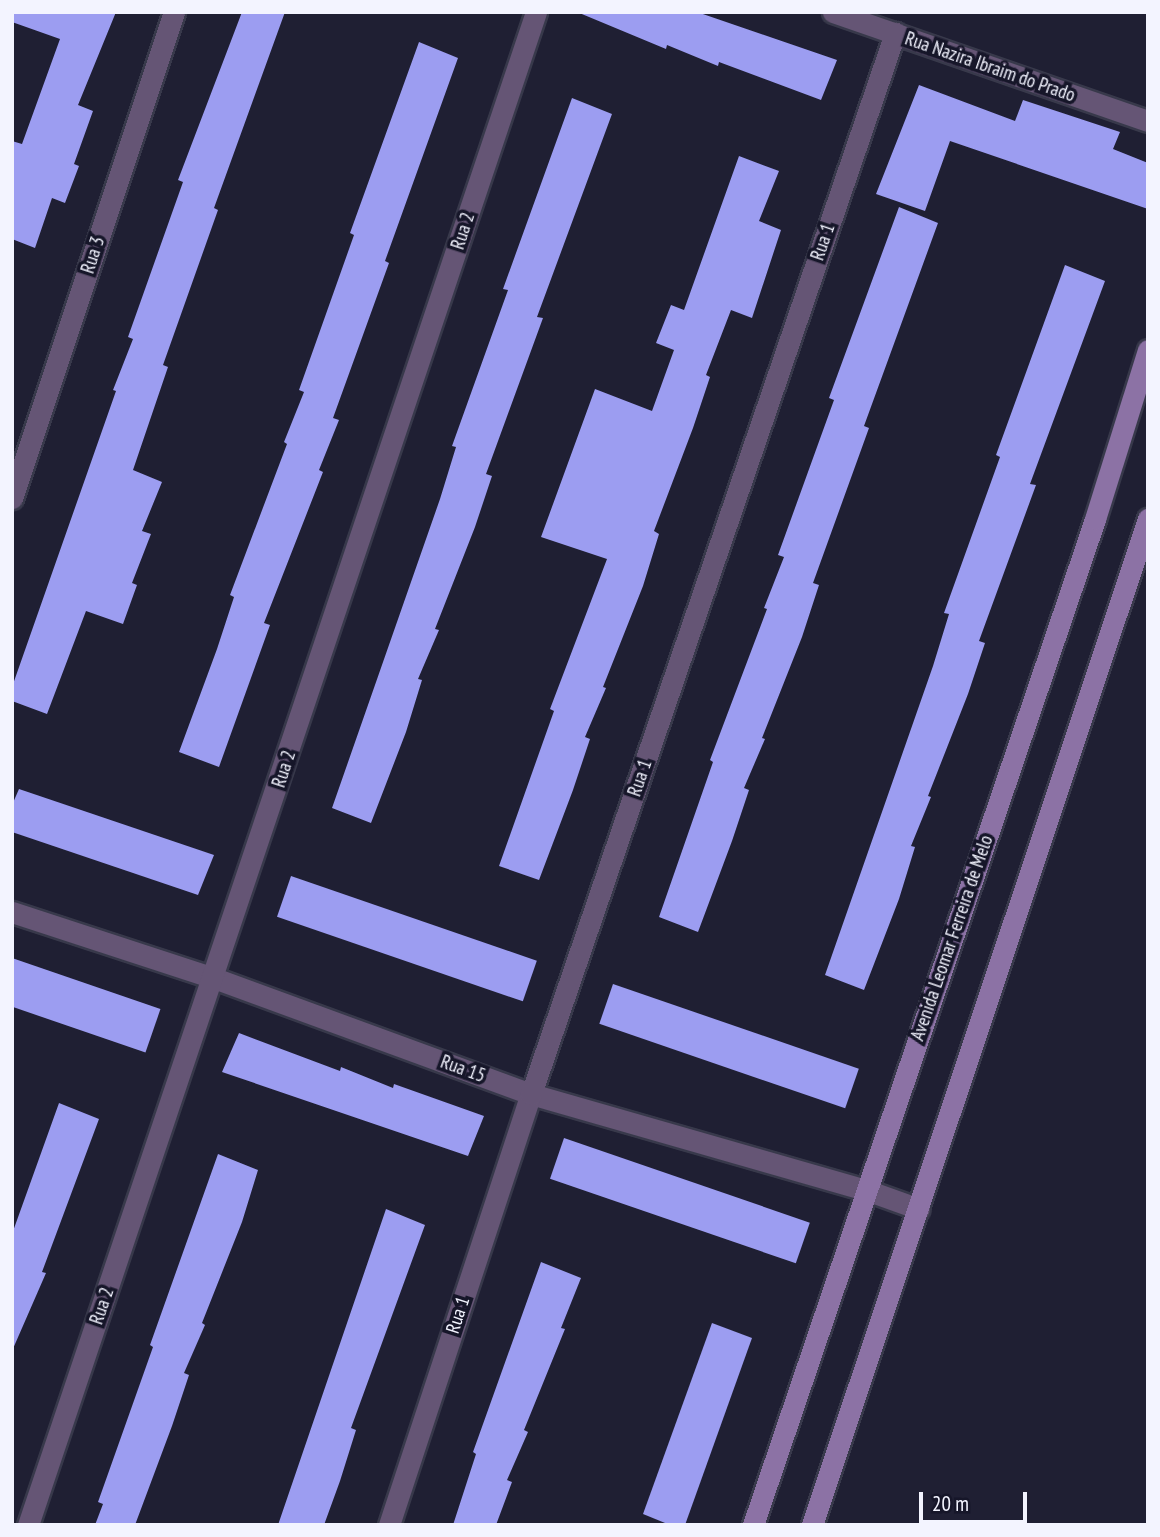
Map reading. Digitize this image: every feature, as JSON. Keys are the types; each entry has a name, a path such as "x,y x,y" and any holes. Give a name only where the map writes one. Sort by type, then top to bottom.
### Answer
{"street":[{"name":"Rua 3","path":"12,498 174,12"},
{"name":"Rua 2","path":"28,1525 214,978 536,12"},
{"name":"Rua Nazira Ibraim do Prado","path":"833,12 1148,121"},
{"name":"Rua 1","path":"389,1525 531,1094 895,33"},
{"name":"Avenida Leomar Ferreira de Melo","path":"753,1525 1095,519 1148,350"},
{"path":"812,1525 1146,531"},
{"name":"Rua 15","path":"12,912 214,978 531,1094 866,1190 919,1209"}],"building":[{"path":"12,12 116,12 78,105 93,111 74,164 79,166 65,203 52,198 35,248 12,239 12,141 22,144 60,39 12,22"},
{"path":"242,12 285,12 214,208 218,210 163,365 168,367 133,470 162,482 142,531 151,534 132,583 137,585 123,624 86,611 47,714 12,701 12,687 116,391 113,390 133,339 128,337 183,182 178,180"},
{"path":"577,12 697,12 837,60 821,100 719,62 718,66 667,45 666,49"},
{"path":"419,42 458,58 385,261 389,263 333,418 339,420 319,470 323,472 264,623 270,625 219,767 179,752 234,597 230,595 287,444 284,442 304,392 299,390 354,235 350,233"},
{"path":"919,85 1015,121 1023,100 1120,132 1113,149 1148,163 1148,209 950,141 925,211 876,194"},
{"path":"572,98 612,114 537,317 543,318 486,474 492,476 435,629 439,630 418,679 422,680 406,732 371,823 332,808 440,499 456,447 452,446 508,290 503,289"},
{"path":"739,156 779,171 759,221 781,230 752,318 731,310 706,375 710,377 693,428 654,531 659,534 643,586 585,737 590,739 539,880 499,866 554,711 550,709 607,559 541,537 595,389 652,411 674,350 656,343 671,305 684,310"},
{"path":"899,207 938,223 864,426 869,428 813,583 819,585 802,637 744,788 749,790 698,932 659,917 713,762 710,760 767,609 764,608 784,557 778,555 834,400 829,398"},
{"path":"1065,265 1105,281 1030,484 1036,485 979,641 985,643 928,796 931,797 911,846 915,847 899,899 864,990 825,975 933,666 949,614 944,613 1000,457 996,455"},
{"path":"19,789 214,855 198,895 12,832 12,805"},
{"path":"291,876 537,961 523,1001 277,917"},
{"path":"12,958 160,1009 145,1053 12,1007"},
{"path":"613,984 859,1069 845,1108 599,1024"},
{"path":"239,1033 340,1071 341,1067 393,1088 394,1084 484,1116 468,1156 222,1072"},
{"path":"59,1103 99,1119 42,1272 46,1273 12,1351 12,1234"},
{"path":"564,1138 810,1223 796,1263 550,1179"},
{"path":"218,1154 258,1170 242,1222 202,1323 205,1325 184,1373 189,1375 135,1525 95,1525 103,1504 98,1502 153,1347 150,1345"},
{"path":"386,1209 425,1225 351,1428 356,1430 340,1481 324,1525 278,1525"},
{"path":"541,1262 581,1278 561,1328 565,1329 524,1430 528,1432 507,1480 512,1482 496,1525 453,1525 476,1454 473,1452"},
{"path":"712,1323 752,1338 685,1525 670,1525 643,1514"}]}
